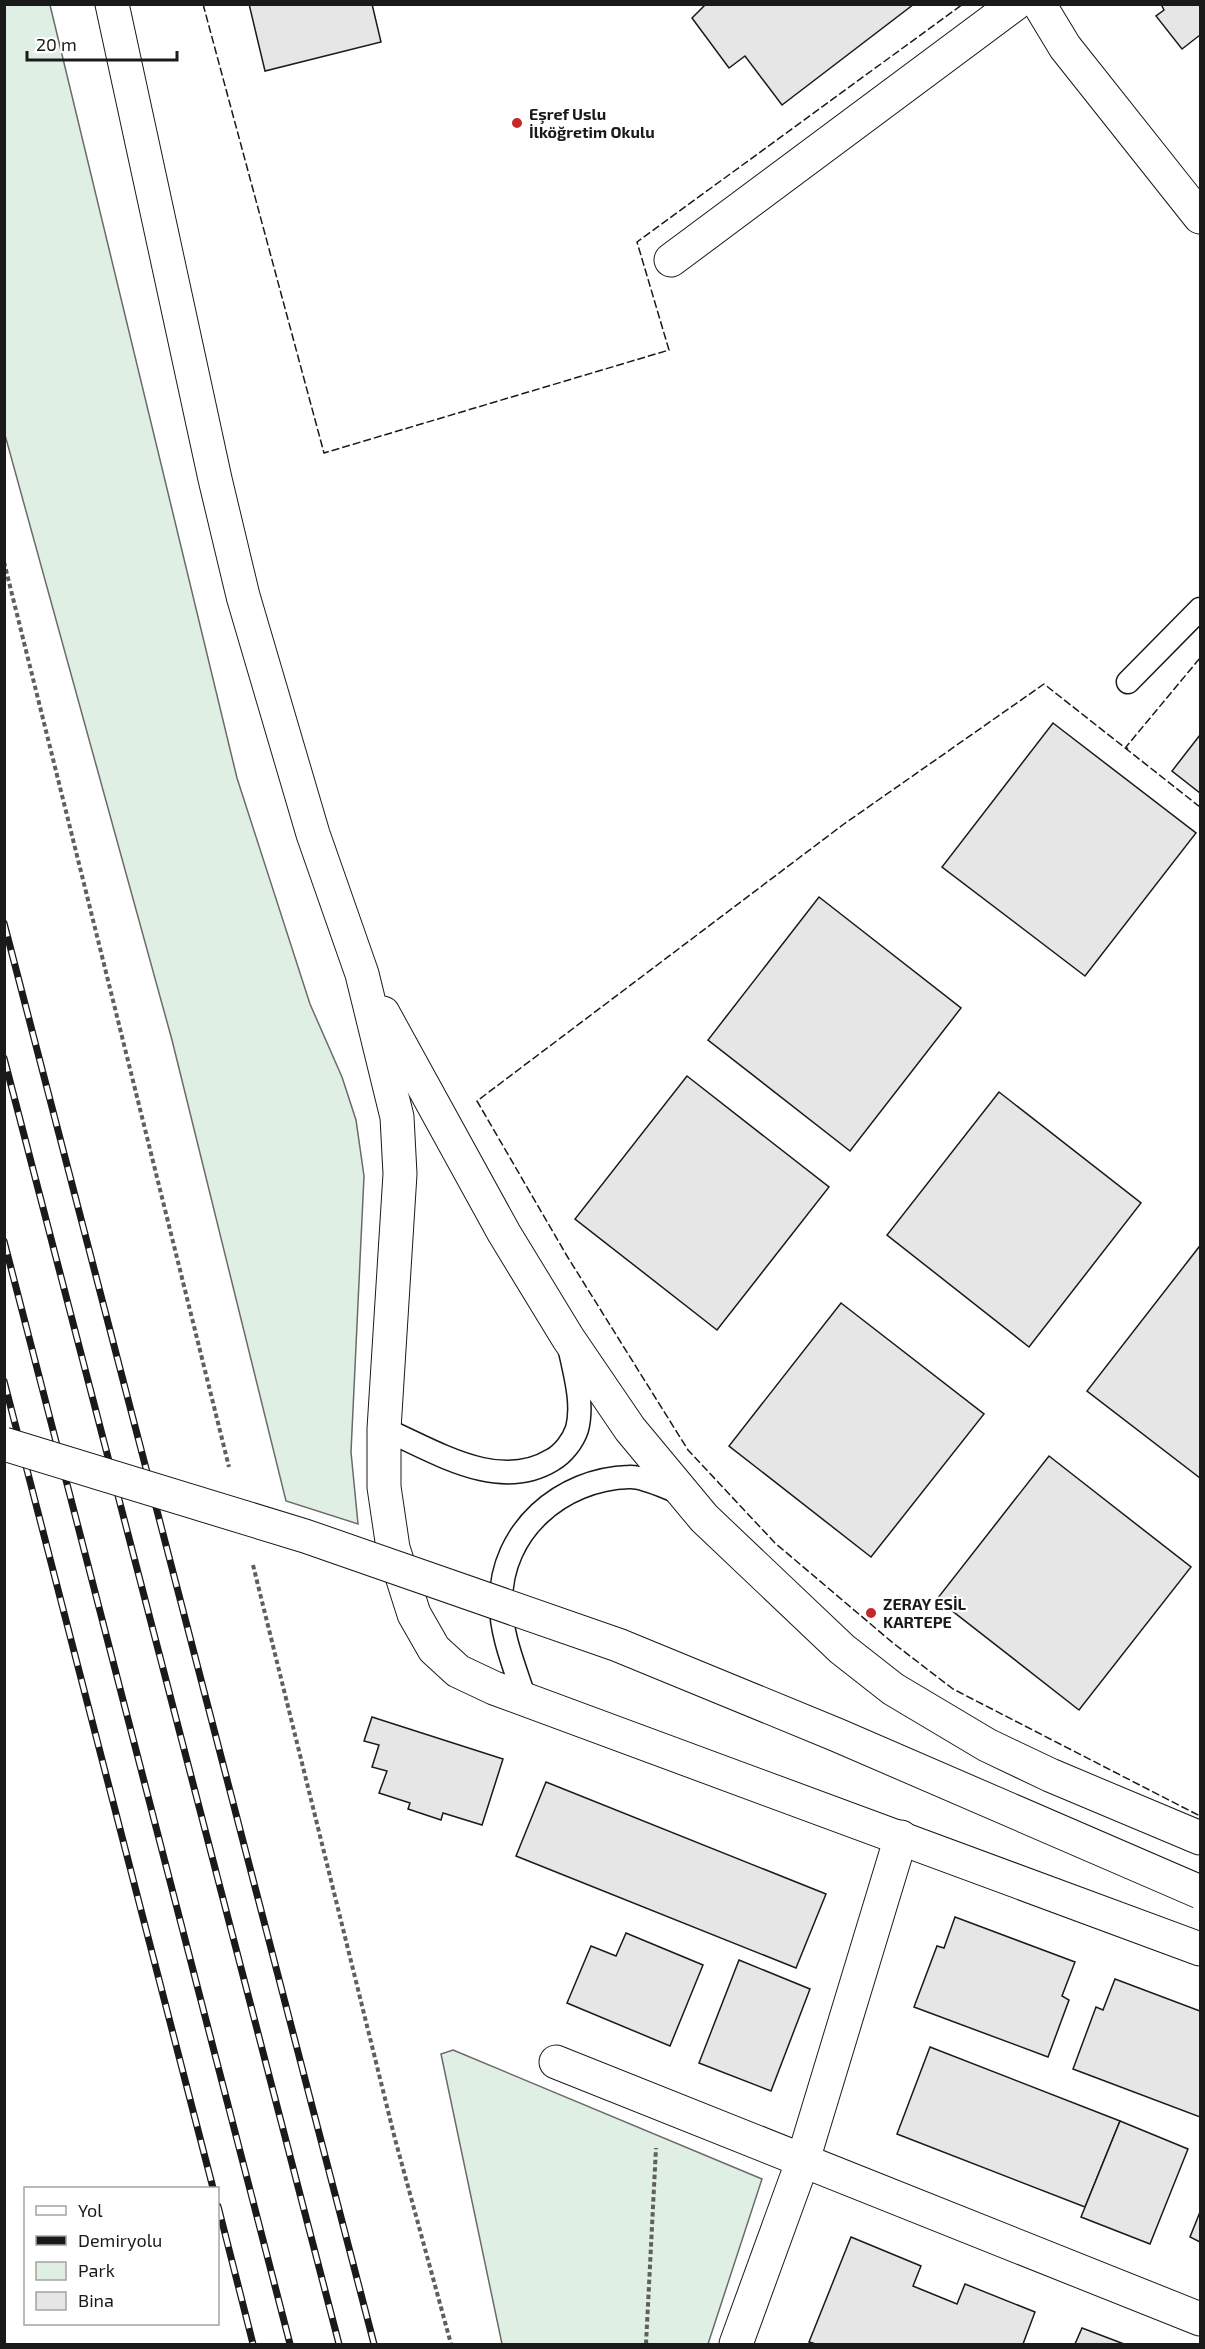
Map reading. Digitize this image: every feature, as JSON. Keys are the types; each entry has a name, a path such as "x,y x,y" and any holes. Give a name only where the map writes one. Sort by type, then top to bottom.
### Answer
{"street":[{"path":"112,4 215,479 243,596 313,834 362,974 397,1117 400,1174 384,1428 384,1487 393,1548 414,1614 434,1649 458,1671 525,1699 1200,1949"},
{"path":"671,260 1015,4"},
{"path":"1039,4 1065,47 1200,217"},
{"path":"362,974 504,1233 568,1338 630,1429 681,1493 783,1596 842,1650 893,1689 987,1745 1050,1775 1200,1838"},
{"path":"4,1444 304,1536 618,1645 837,1735 1200,1892"},
{"path":"736,2344 803,2160 901,1837"},
{"path":"556,2062 1200,2319"}],"lane":[{"path":"1128,682 1200,609"},
{"path":"384,1428 481,1470 514,1474 540,1468 563,1454 577,1429 579,1399 568,1338"},
{"path":"525,1699 510,1652 500,1602 506,1562 522,1530 558,1499 597,1481 631,1476 681,1493"}],"path":[{"path":"4,562 231,1475"},
{"path":"251,1556 395,2139 451,2344"},
{"path":"646,2344 658,2103"}],"green space":[{"path":"4,5 50,5 237,778 310,1004 342,1077 356,1120 364,1176 351,1452 358,1524 286,1501 172,1040 5,435"},
{"path":"453,2050 762,2179 708,2344 502,2344 441,2054"}],"building":[{"path":"249,4 372,4 381,42 265,71"},
{"path":"706,4 914,4 782,105 745,56 729,68 692,18"},
{"path":"1161,4 1200,4 1200,35 1182,49 1156,16 1164,10"},
{"path":"1053,723 1196,833 1085,976 942,867"},
{"path":"1200,735 1200,793 1172,771"},
{"path":"819,897 961,1008 850,1151 708,1040"},
{"path":"687,1076 829,1187 717,1330 575,1219"},
{"path":"999,1092 1141,1203 1029,1347 887,1235"},
{"path":"1200,1248 1200,1478 1087,1391"},
{"path":"841,1303 984,1414 871,1557 729,1446"},
{"path":"1049,1456 1191,1567 1079,1710 937,1599"},
{"path":"372,1717 503,1759 482,1825 443,1813 441,1820 408,1809 410,1803 379,1793 387,1771 372,1767 379,1745 364,1741"},
{"path":"546,1782 826,1894 796,1968 516,1856"},
{"path":"955,1917 1075,1962 1062,1996 1069,2000 1048,2057 914,2007 937,1946 944,1948"},
{"path":"626,1933 703,1965 670,2046 567,2003 591,1946 616,1956"},
{"path":"739,1960 810,1989 771,2091 699,2063"},
{"path":"1115,1979 1200,2011 1200,2117 1073,2069 1096,2007 1103,2010"},
{"path":"930,2047 1120,2121 1085,2207 897,2134"},
{"path":"1120,2121 1188,2149 1150,2244 1081,2217"},
{"path":"1200,2212 1200,2242 1190,2237"},
{"path":"851,2237 921,2266 913,2286 957,2304 965,2284 1035,2312 1023,2344 816,2344 809,2342"},
{"path":"1082,2328 1124,2344 1075,2344"}],"railway":[{"path":"4,923 374,2344"},
{"path":"4,1058 339,2344"},
{"path":"4,1241 290,2344"},
{"path":"4,1381 213,2187"},
{"path":"219,2210 253,2344"}],"fence":[{"path":"203,4 324,453 669,350 637,242 963,4"},
{"path":"1128,749 1126,747 1200,658"},
{"path":"1200,807 1044,684 844,824 477,1101 567,1256 688,1450 775,1543 893,1643 953,1689 1200,1816"}],"place":[{"name":"Eşref Uslu İlköğretim Okulu","path":"517,123"},
{"name":"ZERAY ESİL KARTEPE","path":"871,1613"}]}
